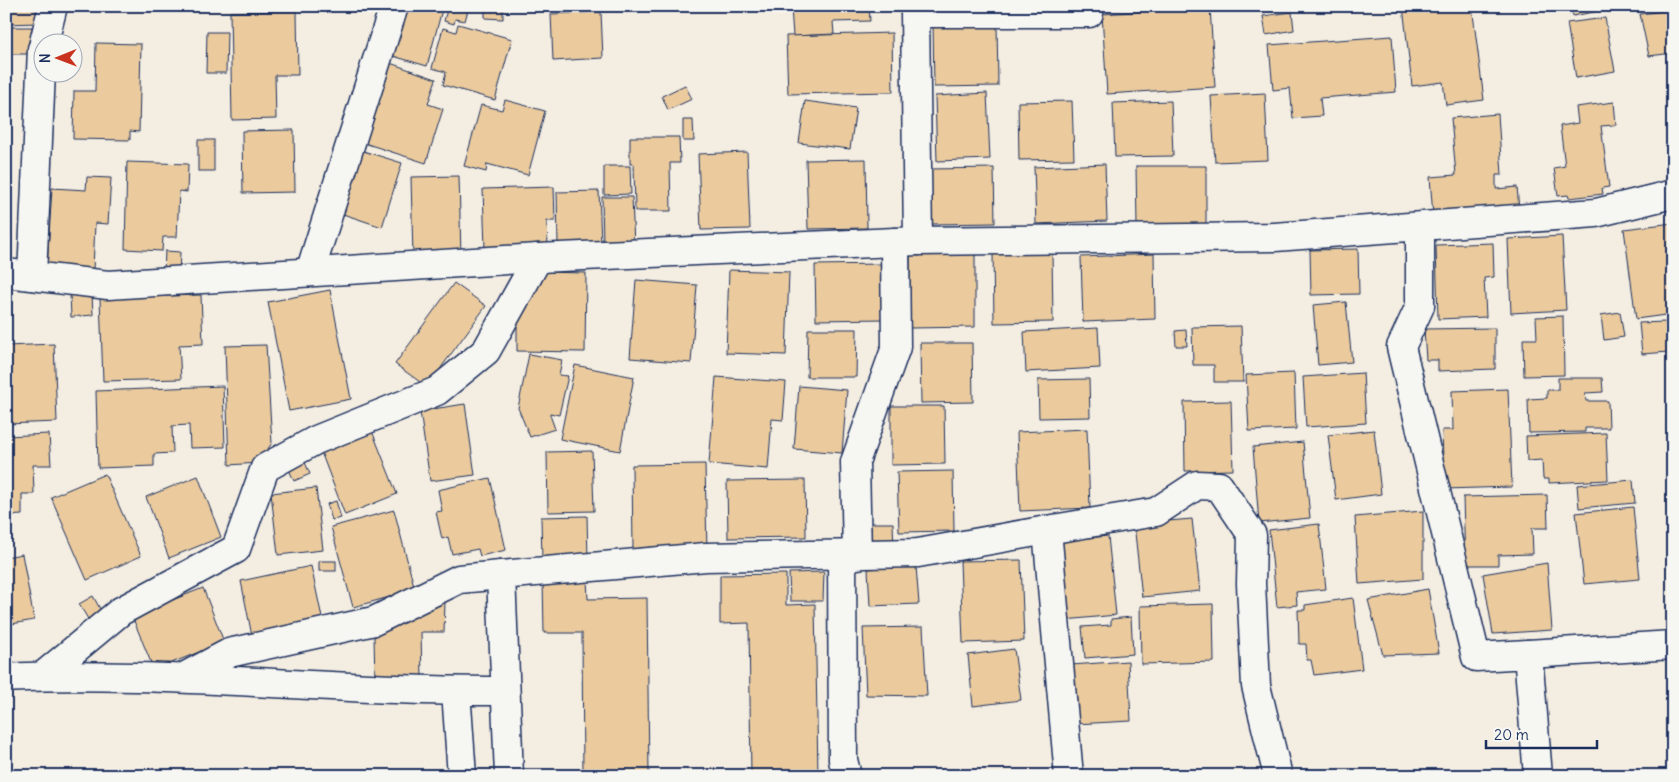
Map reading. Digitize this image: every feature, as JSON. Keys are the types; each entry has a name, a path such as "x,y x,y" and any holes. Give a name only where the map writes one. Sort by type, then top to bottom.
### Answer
{"street":[{"path":"46,32 53,6"},
{"path":"310,272 394,6"},
{"path":"847,776 843,760 855,462 896,347 906,242 915,13 1089,13 1089,6"},
{"path":"39,82 19,274 108,285 538,258 906,242 1275,237 1596,213 1673,194"},
{"path":"1420,227 1420,306 1401,348 1476,657 1673,645"},
{"path":"44,675 121,611 236,549 265,468 316,440 437,391 486,350 538,258"},
{"path":"180,678 229,653 374,621 459,579 706,557 918,553 1156,512 1197,485 1219,486 1252,535 1250,584 1256,686 1278,776"},
{"path":"1047,530 1069,776"},
{"path":"501,575 509,776"},
{"path":"1528,654 1538,776"},
{"path":"6,678 44,675 180,678 456,692 505,691"},
{"path":"456,692 462,776"}],"building":[{"path":"6,6 38,6 38,23 6,24"},
{"path":"407,6 443,6 427,66 393,56"},
{"path":"448,6 469,6 465,21 455,19 454,24 444,21"},
{"path":"485,6 503,6 503,19 485,18"},
{"path":"869,6 870,21 833,22 834,34 793,36 791,7"},
{"path":"1403,6 1472,6 1484,100 1446,105 1443,82 1412,86"},
{"path":"1571,6 1625,6 1573,16"},
{"path":"1210,7 1215,87 1107,94 1102,14"},
{"path":"1673,10 1673,53 1649,56 1640,14"},
{"path":"297,11 298,75 275,75 276,119 232,120 230,12"},
{"path":"601,12 603,58 553,61 551,14"},
{"path":"1292,12 1294,30 1266,35 1263,16"},
{"path":"1605,18 1615,71 1576,78 1567,23"},
{"path":"997,22 998,86 934,87 933,24"},
{"path":"458,24 512,39 495,100 443,85 446,72 432,68 443,28 456,32"},
{"path":"6,27 32,27 32,54 6,54"},
{"path":"207,32 227,32 226,73 206,73"},
{"path":"892,33 893,92 788,94 786,36"},
{"path":"1392,36 1396,92 1320,98 1322,116 1293,118 1290,88 1273,90 1269,45"},
{"path":"96,43 141,44 139,132 130,131 130,140 73,139 74,91 95,91"},
{"path":"387,62 436,79 428,104 443,109 426,163 361,142"},
{"path":"685,85 692,99 668,110 662,96"},
{"path":"987,93 990,159 937,161 935,96"},
{"path":"1265,93 1268,160 1215,162 1211,96"},
{"path":"1673,94 1673,132 1667,95"},
{"path":"505,100 545,111 528,175 487,164 486,172 464,166 481,105 502,110"},
{"path":"805,101 856,108 850,149 799,143"},
{"path":"1072,101 1074,159 1019,160 1018,102"},
{"path":"1171,101 1173,156 1115,157 1113,103"},
{"path":"1614,102 1616,125 1601,126 1609,187 1602,188 1603,194 1569,198 1568,195 1558,196 1554,168 1565,166 1560,126 1578,123 1576,107"},
{"path":"1498,114 1502,175 1496,175 1496,189 1517,187 1519,209 1433,216 1430,177 1456,175 1451,118"},
{"path":"683,120 693,120 694,141 683,141"},
{"path":"294,130 295,192 243,193 242,131"},
{"path":"630,137 679,137 680,163 670,163 671,211 635,211 634,164 630,164"},
{"path":"198,140 214,140 214,171 198,171"},
{"path":"360,150 402,163 382,227 340,213"},
{"path":"747,152 750,229 701,230 698,154"},
{"path":"866,159 867,228 808,229 806,160"},
{"path":"127,162 188,164 187,192 179,191 177,237 163,237 162,251 125,249"},
{"path":"1105,164 1107,221 1036,224 1034,167"},
{"path":"604,166 630,166 631,194 604,195"},
{"path":"1136,166 1206,166 1206,226 1137,226"},
{"path":"994,168 995,223 931,224 930,169"},
{"path":"459,176 461,257 413,258 411,177"},
{"path":"87,177 111,178 108,224 95,223 93,270 47,268 52,188 86,190"},
{"path":"554,187 555,221 547,221 548,247 485,249 483,189"},
{"path":"599,191 601,244 558,244 557,192"},
{"path":"602,197 632,197 634,246 603,246"},
{"path":"1673,223 1673,314 1636,319 1624,229"},
{"path":"1562,236 1566,310 1511,313 1508,239"},
{"path":"1493,243 1494,277 1484,278 1486,317 1438,319 1436,245"},
{"path":"1358,249 1359,294 1311,295 1310,250"},
{"path":"165,251 180,252 179,275 164,274"},
{"path":"1052,251 1053,322 994,323 993,253"},
{"path":"910,252 975,252 975,327 910,328"},
{"path":"1154,254 1155,319 1083,322 1081,257"},
{"path":"883,264 884,319 816,320 815,265"},
{"path":"729,270 789,272 786,355 726,353"},
{"path":"538,272 586,273 585,352 517,351 517,320"},
{"path":"636,280 697,285 691,363 630,358"},
{"path":"454,283 486,306 427,387 395,364"},
{"path":"330,290 351,399 289,411 268,302"},
{"path":"70,294 92,294 93,315 71,317"},
{"path":"201,295 203,344 179,345 181,379 103,381 100,298"},
{"path":"1346,302 1352,362 1318,365 1313,305"},
{"path":"1620,312 1624,337 1604,340 1601,315"},
{"path":"1563,316 1564,375 1524,376 1523,339 1537,339 1536,317"},
{"path":"1666,322 1669,352 1642,354 1639,323"},
{"path":"1241,326 1243,382 1214,382 1214,365 1193,365 1192,327"},
{"path":"1098,328 1100,368 1026,372 1024,332"},
{"path":"1495,328 1495,369 1438,371 1438,360 1426,360 1424,329"},
{"path":"808,329 857,329 856,377 807,377"},
{"path":"1186,330 1187,346 1176,346 1175,331"},
{"path":"920,343 972,343 973,402 921,403"},
{"path":"54,344 57,422 6,424 6,346"},
{"path":"266,345 272,443 258,463 229,465 225,346"},
{"path":"529,354 562,360 559,375 568,376 559,415 550,413 555,429 530,437 518,408"},
{"path":"575,365 634,377 620,451 560,439"},
{"path":"1294,373 1296,429 1249,431 1246,375"},
{"path":"1363,373 1366,423 1306,427 1303,377"},
{"path":"716,377 786,382 783,420 772,419 768,469 709,464"},
{"path":"1558,378 1602,378 1603,392 1585,393 1586,401 1608,401 1609,428 1585,428 1585,432 1529,433 1528,399 1547,398 1547,390 1558,390"},
{"path":"1089,379 1090,417 1039,418 1038,380"},
{"path":"223,386 225,447 190,448 189,425 172,426 173,453 154,454 154,466 98,468 96,391"},
{"path":"799,386 847,390 842,453 794,449"},
{"path":"1508,389 1512,487 1444,489 1442,430 1453,430 1452,391"},
{"path":"1231,401 1233,470 1185,471 1184,402"},
{"path":"465,404 475,475 430,481 420,411"},
{"path":"891,406 944,406 945,464 891,465"},
{"path":"1087,429 1090,508 1020,511 1017,432"},
{"path":"1374,430 1381,494 1336,500 1328,435"},
{"path":"372,431 397,494 345,515 321,452"},
{"path":"1606,433 1608,480 1549,483 1549,479 1543,479 1542,460 1527,461 1526,436"},
{"path":"49,434 51,465 33,465 34,494 22,494 22,515 6,516 6,436"},
{"path":"1303,442 1310,518 1259,523 1253,447"},
{"path":"592,451 594,511 548,512 547,452"},
{"path":"304,460 310,474 294,481 288,467"},
{"path":"705,464 707,550 633,551 632,465"},
{"path":"953,471 954,531 899,532 897,472"},
{"path":"105,474 141,556 87,580 51,497"},
{"path":"198,476 221,537 169,558 146,497"},
{"path":"490,478 506,550 480,556 478,549 452,554 448,537 442,539 436,512 442,511 438,490"},
{"path":"805,480 806,537 728,538 727,481"},
{"path":"1633,480 1635,503 1579,508 1577,485"},
{"path":"316,488 323,550 278,555 271,493"},
{"path":"1547,495 1548,528 1532,528 1533,554 1498,555 1498,565 1465,565 1463,497"},
{"path":"336,501 341,518 332,520 327,504"},
{"path":"1633,507 1640,579 1584,584 1576,513"},
{"path":"394,510 415,590 353,607 331,527"},
{"path":"1423,511 1423,579 1359,584 1355,517"},
{"path":"587,516 588,560 542,561 541,517"},
{"path":"1192,519 1200,591 1142,597 1134,524"},
{"path":"871,523 893,523 894,551 872,551"},
{"path":"1319,524 1326,589 1296,592 1297,605 1277,607 1269,530"},
{"path":"1108,536 1116,615 1065,620 1058,541"},
{"path":"22,554 34,620 6,625 6,557"},
{"path":"1021,560 1024,641 963,643 960,561"},
{"path":"319,561 336,561 336,571 319,571"},
{"path":"1547,563 1552,630 1493,634 1483,574"},
{"path":"311,566 324,627 253,641 241,581"},
{"path":"916,566 919,604 870,606 868,569"},
{"path":"824,572 823,601 790,601 789,573"},
{"path":"786,574 786,605 815,604 818,776 751,776 749,623 720,624 720,575"},
{"path":"543,579 587,579 588,599 647,598 649,776 583,776 582,633 544,633"},
{"path":"203,588 224,642 154,670 132,616"},
{"path":"1428,589 1439,653 1383,655 1368,600"},
{"path":"93,596 104,616 91,624 79,604"},
{"path":"1353,598 1362,669 1314,675 1311,660 1307,660 1306,644 1299,644 1298,610 1305,610 1305,605"},
{"path":"445,602 444,632 421,632 422,680 375,681 374,637 416,615 416,603"},
{"path":"1213,604 1214,662 1141,664 1140,606"},
{"path":"1131,617 1133,654 1085,658 1082,627 1111,625 1111,619"},
{"path":"923,627 927,696 866,695 863,628"},
{"path":"1014,649 1021,700 973,706 968,655"},
{"path":"1128,661 1131,721 1075,724 1071,665"}]}
